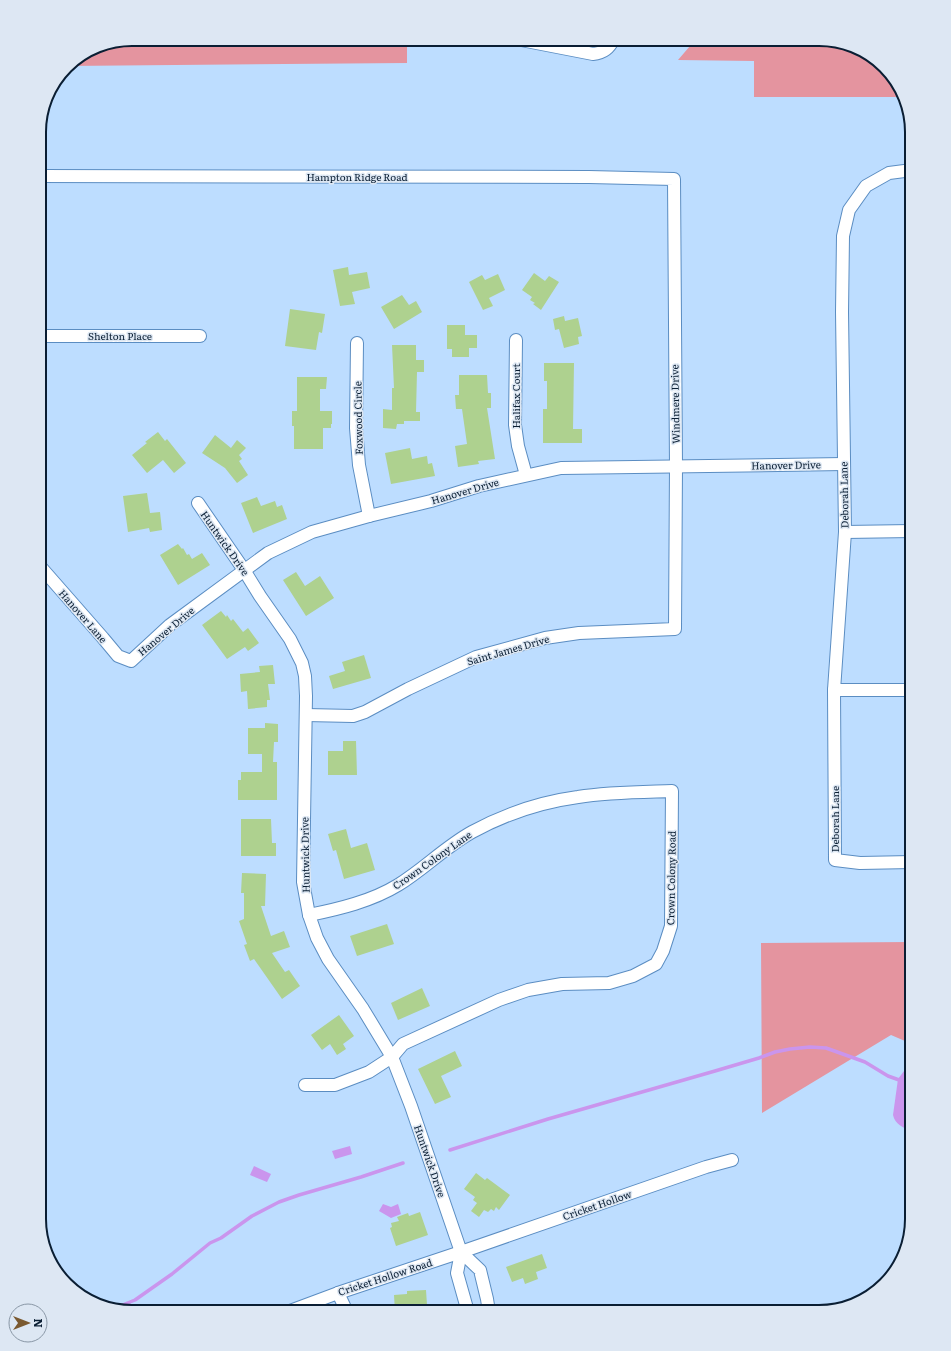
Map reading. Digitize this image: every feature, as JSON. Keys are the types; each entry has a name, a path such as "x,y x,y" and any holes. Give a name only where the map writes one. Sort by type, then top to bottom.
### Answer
{"street":[{"path":"552,46 593,54 602,53 610,46"},
{"name":"Deborah Lane","path":"905,171 889,173 866,186 849,210 843,236 842,312 846,532 834,690 835,860 860,863 905,862"},
{"name":"Hampton Ridge Road","path":"46,176 589,177 674,179"},
{"name":"Windmere Drive","path":"674,179 676,466 674,629"},
{"name":"Shelton Place","path":"46,336 200,336"},
{"name":"Halifax Court","path":"516,340 515,425 518,446 526,476"},
{"name":"Foxwood Circle","path":"357,343 356,428 359,465 369,516"},
{"name":"Hanover Drive","path":"131,661 170,625 268,553 312,532 369,516 431,501 479,486 561,468 844,464"},
{"name":"Huntwick Drive","path":"198,503 290,639 302,663 306,676 303,882 309,915 317,938 328,959 363,1009 392,1057 411,1106 462,1252 480,1270 488,1305"},
{"path":"846,532 905,531"},
{"name":"Hanover Lane","path":"46,573 118,656 131,661"},
{"name":"Saint James Drive","path":"306,716 353,716 366,712 408,689 476,657 545,638 579,633 674,629"},
{"path":"834,690 905,690"},
{"name":"Crown Colony Lane","path":"309,915 355,903 384,892 408,878 452,844 472,832 530,807 579,796 672,791"},
{"name":"Crown Colony Road","path":"305,1085 335,1085 369,1072 392,1057 403,1044 499,1000 528,990 562,984 609,983 633,976 656,964 664,951 671,926 672,791"},
{"name":"Cricket Hollow","path":"462,1252 698,1170 732,1160"},
{"path":"462,1252 457,1273 466,1305"},
{"name":"Cricket Hollow Road","path":"306,1305 462,1252"},
{"path":"338,1293 344,1305"}],"shaded area":[{"path":"126,46 407,46 407,63 78,66 84,60 99,53"},
{"path":"690,46 825,46 852,53 871,64 880,71 897,97 754,97 754,61 678,60"},
{"path":"905,942 905,1041 891,1035 762,1113 761,943"},
{"path":"904,1071 905,1128 896,1121 893,1115 898,1079"},
{"path":"350,1146 352,1154 335,1159 332,1151"},
{"path":"254,1166 271,1174 267,1182 250,1175"},
{"path":"383,1204 391,1207 398,1204 401,1214 391,1218 379,1211"}],"building":[{"path":"348,267 349,275 367,272 370,288 352,292 355,304 340,306 333,270"},
{"path":"534,273 545,281 549,276 559,282 541,310 530,300 532,297 522,290"},
{"path":"498,274 505,290 489,298 493,306 483,310 469,282 482,275 485,280"},
{"path":"402,295 409,305 416,301 422,312 394,329 381,307"},
{"path":"290,309 325,314 322,333 319,332 316,350 285,346"},
{"path":"564,316 565,321 578,318 582,336 578,337 579,344 564,348 559,329 555,330 553,319"},
{"path":"447,325 465,325 465,335 477,335 477,348 469,348 469,357 452,357 452,349 447,349"},
{"path":"392,345 416,345 416,360 424,360 424,372 417,372 416,412 420,412 420,421 404,421 404,424 397,424 396,429 383,428 383,409 392,410 392,388 394,388"},
{"path":"544,363 574,363 573,429 582,429 582,443 543,443 543,409 547,409 547,381 544,381"},
{"path":"459,375 487,375 488,393 491,393 491,408 487,408 495,459 478,461 479,464 458,467 455,446 467,444 462,409 456,409 455,395 459,395"},
{"path":"297,377 327,377 326,389 320,389 320,411 332,411 332,424 331,428 323,428 323,449 294,449 294,426 292,426 292,411 297,411"},
{"path":"158,432 165,441 167,439 186,463 174,473 163,460 147,473 132,455"},
{"path":"215,435 231,448 237,440 246,448 239,455 242,459 239,461 248,475 237,483 225,468 202,453"},
{"path":"410,448 412,459 427,456 428,464 432,463 435,476 391,484 385,453"},
{"path":"147,493 150,513 160,512 162,530 150,532 149,528 128,532 123,496"},
{"path":"257,497 261,506 275,501 277,507 282,505 287,519 253,533 241,503"},
{"path":"178,544 182,549 183,548 187,555 189,554 192,559 202,553 210,565 178,585 160,555"},
{"path":"296,572 305,586 320,576 334,598 306,616 283,580"},
{"path":"221,611 226,617 227,615 231,621 233,619 243,632 248,628 259,643 248,651 245,647 227,659 202,625"},
{"path":"364,655 371,678 333,689 329,676 345,671 342,662"},
{"path":"273,665 275,684 268,684 270,700 267,700 267,707 248,709 247,691 241,692 240,674 260,672 259,666"},
{"path":"265,723 278,724 278,742 274,742 273,762 277,762 277,800 238,800 238,780 241,780 241,772 262,772 262,754 248,754 248,728 265,728"},
{"path":"343,741 356,741 357,775 328,775 328,751 343,751"},
{"path":"241,819 271,819 272,843 276,843 276,856 241,856"},
{"path":"346,829 351,848 367,843 375,870 344,879 336,850 333,851 328,834"},
{"path":"242,873 266,874 265,906 261,906 271,936 284,931 290,947 272,953 285,972 289,970 300,986 282,999 254,959 250,961 244,945 247,944 239,921 244,919 244,893 241,893"},
{"path":"387,924 394,944 357,956 350,936"},
{"path":"422,988 430,1006 398,1020 391,1003"},
{"path":"339,1015 354,1036 343,1044 346,1049 337,1055 330,1044 322,1050 311,1035"},
{"path":"455,1051 462,1066 441,1076 451,1097 435,1104 418,1069"},
{"path":"476,1173 485,1180 487,1178 510,1195 499,1210 496,1207 494,1211 491,1209 488,1212 484,1210 479,1217 471,1211 477,1203 473,1200 475,1197 464,1189"},
{"path":"420,1212 428,1235 396,1246 390,1228 392,1227 391,1223 399,1221 397,1217 408,1213 409,1216"},
{"path":"542,1254 547,1268 536,1272 538,1279 525,1284 523,1278 512,1282 506,1267"},
{"path":"426,1290 427,1305 395,1305 394,1295 407,1294 407,1291"}],"waterway":[{"path":"450,1150 548,1119 715,1071 775,1052 790,1049 810,1047 826,1048 865,1062 888,1076 902,1081"},
{"path":"124,1305 135,1300 172,1274 210,1243 221,1238 252,1216 279,1202 403,1163"}]}
